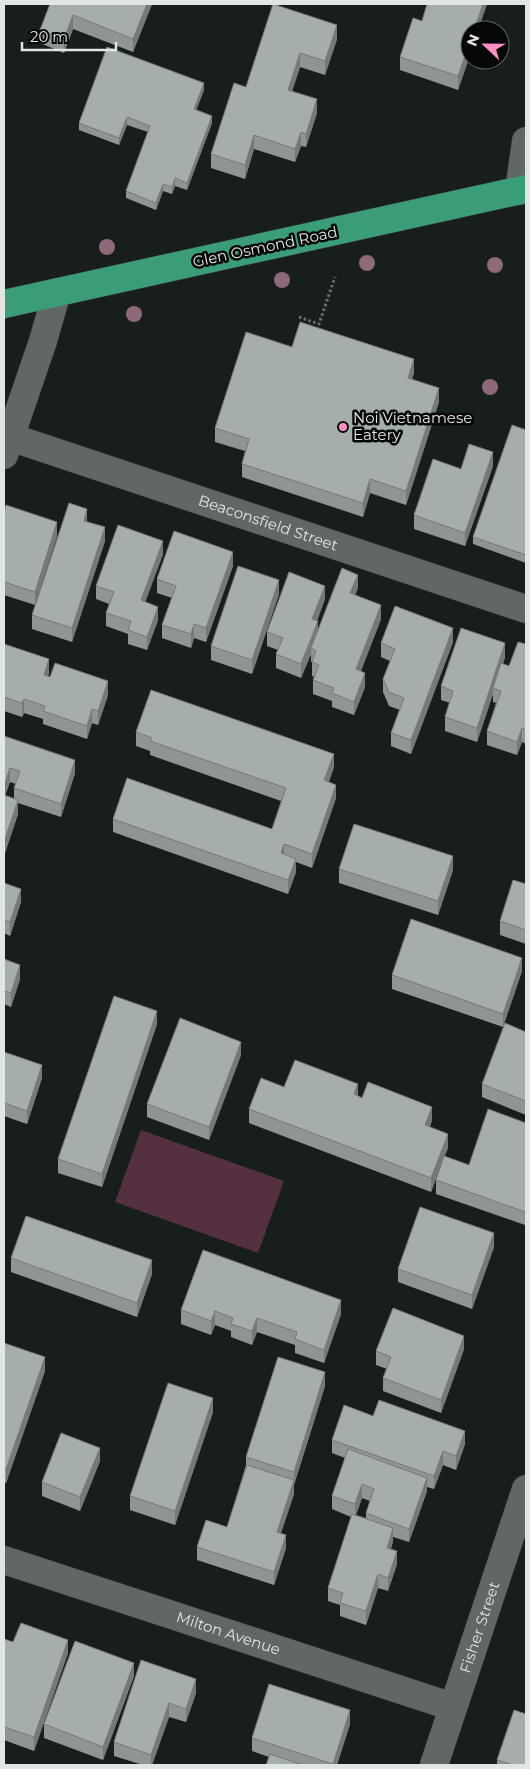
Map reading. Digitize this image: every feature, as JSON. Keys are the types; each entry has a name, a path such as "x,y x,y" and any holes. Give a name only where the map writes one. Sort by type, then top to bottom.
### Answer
{"highway":[{"name":"Glen Osmond Road","path":"4,304 523,190"}],"street":[{"path":"523,190 526,141"},
{"path":"7,446 43,341 57,292"},
{"name":"Beaconsfield Street","path":"7,446 526,609"},
{"name":"Fisher Street","path":"434,1765 526,1489"},
{"name":"Milton Avenue","path":"4,1560 453,1707"}],"path":[{"path":"299,317 319,324 335,277"}],"shaded area":[{"path":"141,1130 284,1181 258,1253 115,1202"}],"building":[{"path":"50,4 147,4 133,39 73,15 64,39 40,30"},
{"path":"273,4 337,25 325,61 300,53 288,90 317,99 306,134 301,132 295,149 254,135 245,165 211,154 234,83 246,87"},
{"path":"427,4 483,4 477,20 460,20 460,70 458,76 400,57 413,18 422,21"},
{"path":"107,47 204,83 194,109 212,116 187,183 175,178 172,187 163,184 156,203 126,191 150,126 127,117 119,138 79,123"},
{"path":"300,322 414,359 408,378 439,388 406,491 370,479 363,503 242,464 249,439 215,428 246,332 292,347"},
{"path":"512,425 526,430 526,555 473,537"},
{"path":"469,444 493,452 465,533 414,515 433,459 461,469"},
{"path":"69,503 87,509 84,521 105,527 72,628 32,615"},
{"path":"6,505 57,522 35,592 4,582 4,513"},
{"path":"118,525 163,541 141,600 158,607 147,637 128,630 131,621 106,613 114,592 96,586"},
{"path":"174,531 233,552 206,628 194,624 191,634 162,625 176,586 157,579"},
{"path":"238,566 279,580 252,660 211,646"},
{"path":"342,568 358,575 350,593 381,605 356,669 365,673 354,702 332,693 334,688 313,680 319,665 312,662 316,651 311,648"},
{"path":"289,572 325,586 312,619 318,621 301,664 276,654 283,638 267,632"},
{"path":"395,606 453,628 411,740 391,733 404,698 389,692 383,679 395,649 381,643"},
{"path":"461,628 505,643 477,728 445,717 453,691 441,686"},
{"path":"518,642 526,644 526,730 522,728 517,742 487,731 501,691 493,688 501,663 509,666"},
{"path":"4,644 49,659 44,675 50,677 55,663 108,681 98,711 92,709 87,726 43,711 45,706 24,699 22,703 4,697"},
{"path":"151,690 334,754 324,780 336,785 312,854 284,844 281,853 296,859 288,880 113,819 127,778 272,829 286,788 150,741 152,738 136,732"},
{"path":"4,736 75,760 61,804 14,788 20,771 10,768 4,786"},
{"path":"4,795 18,800 4,842"},
{"path":"354,824 453,856 438,901 339,869"},
{"path":"513,880 526,884 526,930 500,921"},
{"path":"4,883 21,889 10,922 4,920"},
{"path":"411,919 522,958 503,1014 392,975"},
{"path":"4,959 20,965 11,993 4,991"},
{"path":"114,996 157,1011 102,1174 58,1159"},
{"path":"180,1018 241,1042 209,1127 147,1104"},
{"path":"505,1023 526,1032 526,1101 482,1084"},
{"path":"4,1052 42,1065 27,1111 4,1103"},
{"path":"295,1060 358,1084 354,1094 362,1098 368,1082 432,1107 425,1125 448,1134 431,1178 249,1109 261,1078 284,1087"},
{"path":"488,1109 526,1123 525,1212 436,1180 444,1156 469,1165"},
{"path":"420,1207 494,1233 472,1295 398,1269"},
{"path":"26,1216 152,1260 137,1303 11,1258"},
{"path":"203,1250 341,1300 324,1350 295,1339 297,1332 257,1318 252,1331 231,1324 233,1318 215,1311 211,1321 181,1310"},
{"path":"393,1308 464,1336 441,1400 383,1378 391,1357 376,1351"},
{"path":"4,1343 45,1357 6,1469 4,1468"},
{"path":"278,1357 325,1372 294,1472 246,1457"},
{"path":"168,1383 213,1398 175,1511 130,1496"},
{"path":"379,1400 465,1431 456,1456 443,1451 434,1476 332,1440 344,1405 373,1416"},
{"path":"61,1433 100,1448 80,1497 42,1482"},
{"path":"348,1449 427,1478 409,1529 366,1513 374,1489 362,1484 355,1504 332,1496"},
{"path":"247,1465 294,1480 277,1532 286,1535 274,1572 197,1547 206,1520 227,1527"},
{"path":"352,1514 393,1528 387,1548 397,1551 388,1578 378,1574 366,1611 340,1603 343,1593 328,1588"},
{"path":"21,1623 68,1640 34,1737 4,1727 4,1639 13,1642"},
{"path":"75,1641 134,1663 103,1747 44,1724"},
{"path":"141,1660 196,1679 186,1709 169,1703 151,1755 114,1742"},
{"path":"269,1684 350,1710 333,1764 252,1738"},
{"path":"514,1710 526,1714 526,1765 513,1765 497,1760"},
{"path":"270,1754 302,1765 266,1765"}],"place":[{"name":"Noi Vietnamese Eatery","path":"343,427"}]}
